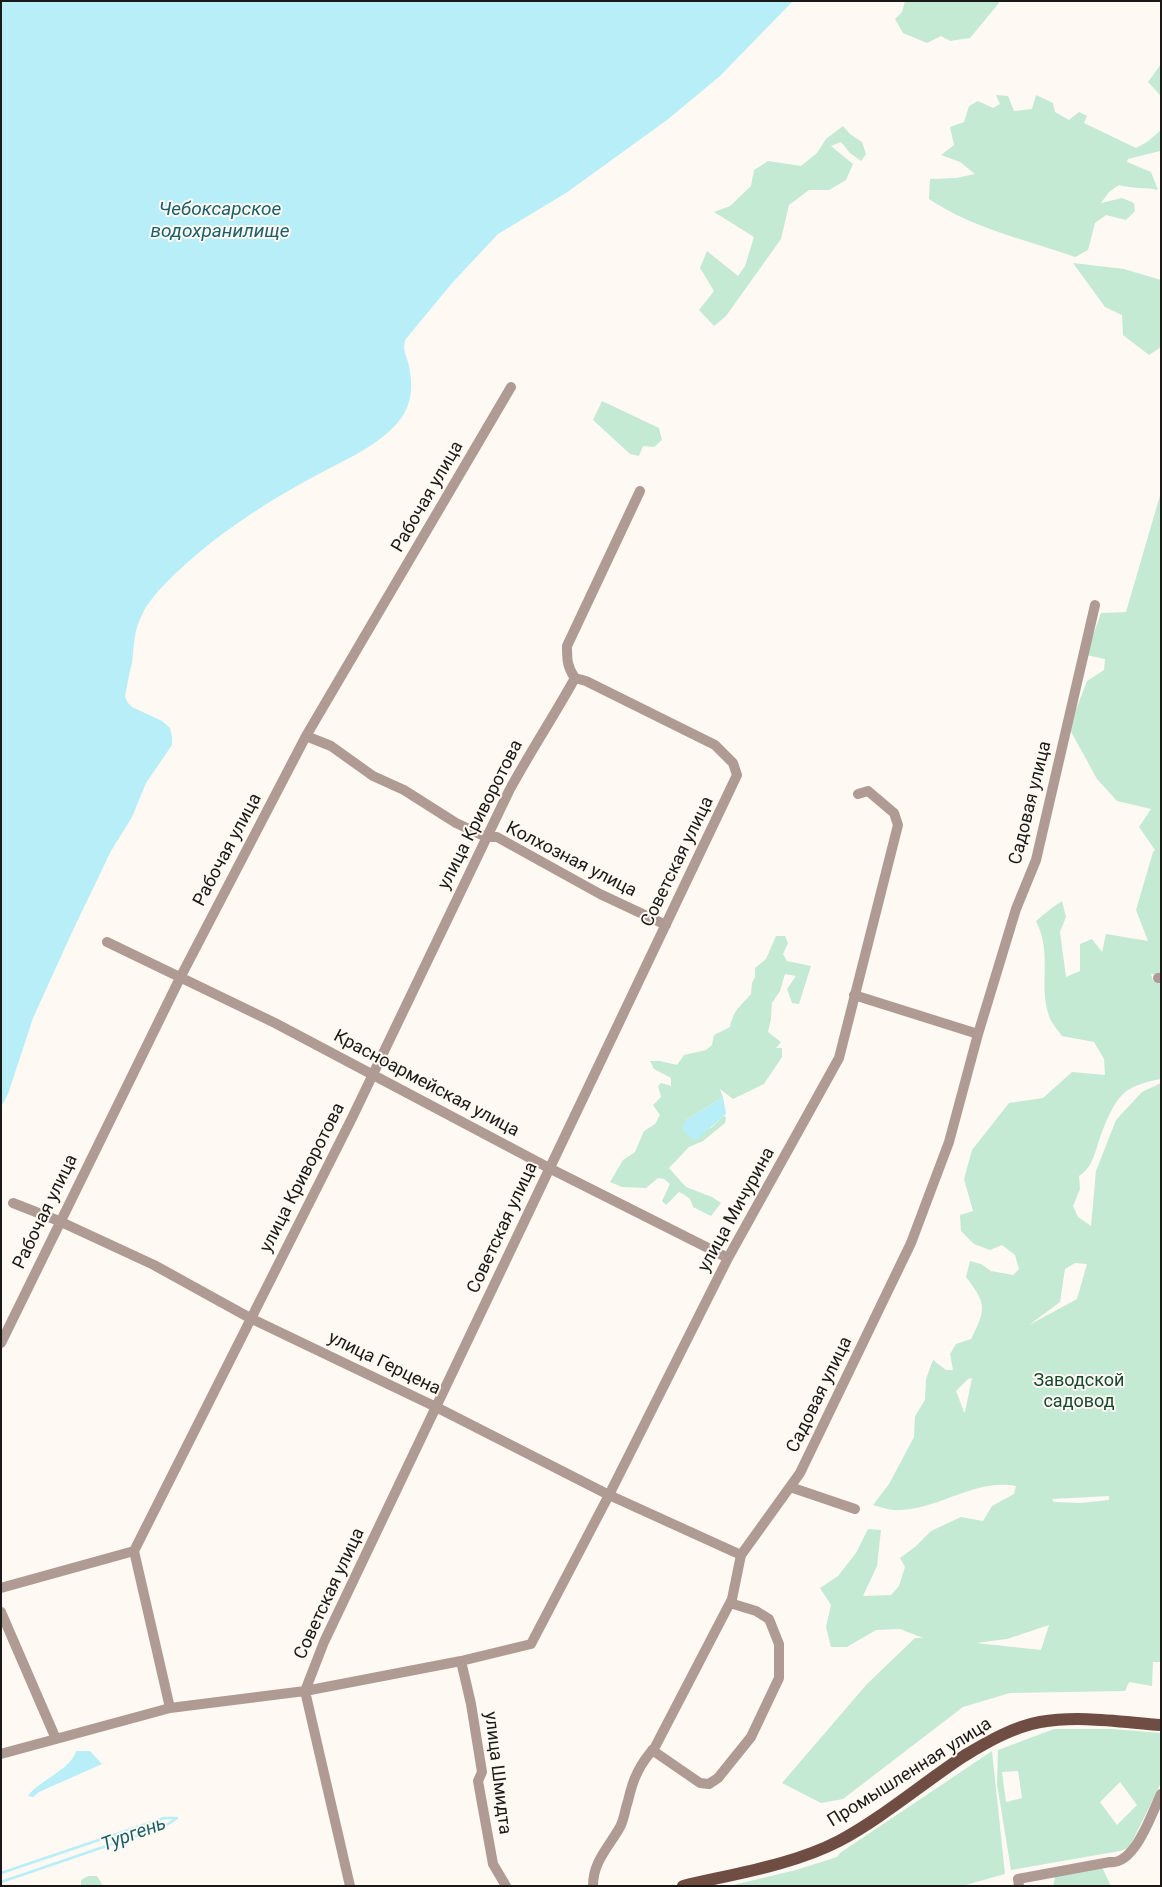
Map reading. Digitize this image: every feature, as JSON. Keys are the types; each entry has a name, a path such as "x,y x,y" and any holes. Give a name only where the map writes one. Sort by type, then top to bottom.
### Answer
{"main road":[{"name":"Промышленная улица","path":"683,1886 791,1860 838,1841 986,1742 1009,1732 1039,1722 1068,1720 1161,1725"}],"street":[{"name":"Рабочая улица","path":"1,1343 59,1221 180,978 306,736 512,387"},
{"path":"575,678 569,670 567,646 640,491"},
{"name":"Садовая улица","path":"593,1886 593,1878 599,1858 621,1826 634,1779 642,1762 652,1750 730,1603 741,1555 800,1472 911,1243 949,1142 978,1034 1016,909 1036,860 1096,604"},
{"name":"улица Криворотова","path":"134,1551 373,1074 486,837 531,750 575,678"},
{"name":"Советская улица","path":"305,1691 324,1642 737,775 733,763 715,745 575,678"},
{"name":"Колхозная улица","path":"306,736 331,746 372,776 404,790 456,823 486,837 497,837 608,898 666,925"},
{"name":"улица Мичурина","path":"461,1661 531,1644 609,1495 728,1258 839,1058 898,825 894,813 868,791 858,794"},
{"name":"Красноармейская улица","path":"107,942 275,1023 549,1168 728,1258"},
{"path":"854,995 978,1034"},
{"name":"улица Герцена","path":"13,1203 59,1221 154,1265 250,1318 436,1407 609,1495 741,1555"},
{"path":"790,1487 855,1509"},
{"path":"1,1588 134,1551 170,1708"},
{"path":"652,1750 700,1783 709,1784 718,1778 751,1737 779,1678 779,1644 769,1619 756,1611 730,1603"},
{"path":"1,1612 56,1739"},
{"path":"1,1754 170,1708 305,1691 461,1661"},
{"name":"улица Шмидта","path":"461,1661 471,1704 482,1772 478,1781 493,1864 506,1886"},
{"path":"305,1691 350,1886"},
{"path":"1019,1886 1018,1879 1068,1868 1115,1862 1132,1853 1161,1794"}],"green space":[{"path":"905,1 998,1 999,3 970,38 950,41 941,36 927,43 903,33 895,19 902,12"},
{"path":"1161,64 1161,96 1148,82"},
{"path":"996,95 1008,96 1014,111 1032,109 1036,95 1053,103 1055,112 1069,120 1079,112 1087,116 1084,123 1136,148 1147,142 1161,130 1160,151 1128,159 1127,162 1151,172 1158,190 1119,185 1109,192 1101,203 1122,198 1134,203 1135,211 1126,220 1106,215 1095,223 1088,250 1075,257 981,226 929,199 930,179 956,178 975,174 960,162 941,155 954,145 950,127 964,122 969,106 978,101 993,108 1000,104"},
{"path":"843,126 850,134 862,142 866,154 861,161 850,153 841,142 831,146 853,164 846,180 829,190 809,190 789,205 781,239 726,316 714,326 699,310 714,291 700,268 707,251 738,276 745,266 754,237 714,212 730,206 751,186 754,170 768,161 801,166 817,153 826,139"},
{"path":"1073,263 1124,269 1161,280 1161,347 1149,355 1123,335 1122,315 1105,307"},
{"path":"602,401 659,428 662,440 654,447 643,446 639,456 630,454 593,420"},
{"name":"Заводской садовод","path":"1161,492 1161,975 1151,974 1153,981 1161,982 1161,1079 1132,1088 1118,1100 1105,1124 1091,1163 1079,1176 1080,1189 1073,1206 1078,1217 1091,1226 1096,1171 1116,1120 1142,1092 1161,1083 1161,1662 1153,1662 1152,1686 1129,1682 1125,1691 1010,1693 963,1707 843,1799 821,1803 782,1783 867,1684 915,1638 923,1638 900,1629 876,1630 847,1647 831,1647 826,1627 831,1605 820,1588 838,1576 856,1553 868,1529 881,1530 877,1566 863,1596 891,1595 899,1586 905,1567 900,1558 915,1547 931,1531 961,1517 983,1521 992,1506 1014,1494 1016,1486 987,1486 914,1508 893,1510 873,1505 889,1484 914,1437 915,1416 925,1400 926,1379 933,1360 946,1370 953,1370 950,1354 956,1344 971,1339 980,1321 982,1314 981,1301 966,1277 970,1261 981,1264 991,1271 1013,1275 1019,1269 1015,1255 1002,1245 990,1250 974,1244 961,1231 960,1215 973,1211 964,1179 972,1150 1009,1103 1043,1098 1072,1072 1105,1075 1104,1059 1094,1042 1062,1036 1050,1019 1045,992 1044,946 1036,921 1062,901 1066,917 1060,932 1066,977 1080,971 1080,944 1092,939 1102,952 1106,934 1148,941 1136,910 1155,850 1139,827 1151,809 1117,801 1097,779 1069,728 1087,681 1104,670 1105,659 1086,655 1101,613 1126,612","holes":["1075,1263 1087,1264 1077,1299 1029,1325 1060,1302 1065,1269","972,1378 964,1412 956,1391 968,1379","1109,1496 1109,1500 1081,1503 1054,1502 1052,1499","1049,1625 1041,1650 976,1643 1007,1639"]},
{"path":"776,936 785,936 788,943 783,954 787,961 811,966 799,1004 792,1003 787,989 796,976 785,974 780,991 772,1003 768,1032 781,1042 776,1048 782,1048 782,1057 764,1084 733,1099 720,1089 723,1097 686,1120 711,1128 723,1116 726,1117 725,1123 703,1141 689,1147 669,1168 686,1187 712,1197 721,1203 711,1216 693,1207 691,1201 679,1192 666,1205 662,1201 670,1184 664,1179 658,1178 646,1188 622,1187 610,1182 623,1160 635,1152 644,1131 655,1124 660,1115 653,1105 661,1097 658,1086 661,1083 671,1086 671,1078 654,1069 650,1061 677,1065 684,1055 706,1050 712,1045 714,1035 730,1027 736,1012 751,994 755,968 766,959"},
{"path":"1054,1729 1112,1729 1161,1733 1161,1783 1129,1848 1011,1870 997,1784 998,1750","holes":["1018,1771 1022,1798 1006,1802 1002,1772","1120,1782 1137,1805 1117,1825 1100,1802"]},
{"path":"992,1751 1005,1874 962,1886 729,1886 796,1870 837,1857 840,1853"},
{"path":"1101,1865 1111,1886 1053,1886 1055,1877"},
{"path":"88,1876 97,1876 103,1886 81,1886 81,1880"}],"water":[{"name":"Чебоксарское водохранилище","path":"1,1 793,1 720,76 667,120 566,193 498,234 453,282 405,340 404,349 410,374 411,392 406,410 392,429 361,452 285,493 243,519 185,565 150,602 137,626 125,697 132,707 162,721 170,728 172,745 146,783 132,817 111,851 73,930 33,1018 8,1094 1,1107"},
{"path":"723,1097 726,1114 695,1141 682,1130 686,1120"},
{"path":"76,1751 90,1751 102,1764 39,1792 33,1797 28,1796 39,1785 68,1764"}],"waterway":[{"name":"Тургень","path":"1,1873 164,1818 176,1818"},
{"name":"Тургень","path":"1,1882 165,1826 177,1818"}]}
